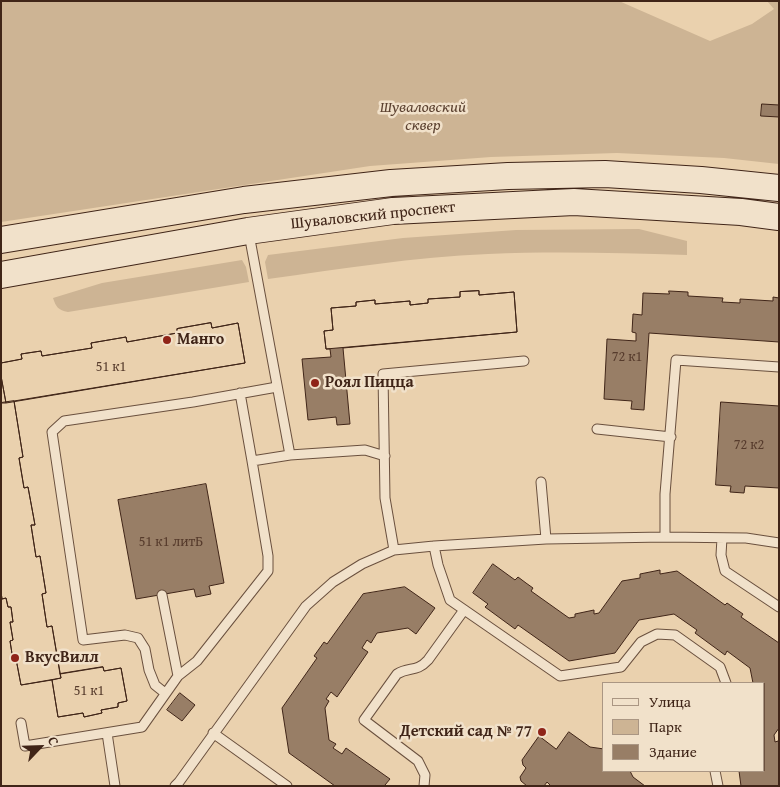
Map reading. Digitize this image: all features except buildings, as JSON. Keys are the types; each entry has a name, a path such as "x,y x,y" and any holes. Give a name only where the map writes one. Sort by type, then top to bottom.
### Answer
{"street":[{"name":"Шуваловский проспект","path":"1,240 244,200 391,183 508,176 606,174 701,180 779,188"},
{"name":"Шуваловский проспект","path":"1,275 248,230 393,211 574,202 740,212 779,217"}],"lane":[{"path":"248,230 290,455"},
{"path":"665,537 665,494 676,360 779,367"},
{"path":"394,550 386,498 383,374 524,361"},
{"path":"165,693 155,685 149,670 145,649 138,638 125,635 83,640 52,432 64,421 277,387"},
{"path":"22,723 26,746 142,727 178,676 197,661 268,572 268,556 240,393"},
{"path":"597,429 671,437"},
{"path":"252,461 290,455 365,450 385,456"},
{"path":"541,482 546,539"},
{"path":"722,538 721,555 725,571 779,607"},
{"path":"180,785 213,733 306,606 333,582 362,564 394,550 546,539 746,538 779,543"},
{"path":"434,546 438,566 450,600 560,676 621,667 641,642 657,634 675,635 720,667 726,682"},
{"path":"162,595 178,676"},
{"path":"424,786 425,775 418,761 364,720 397,674 404,670 421,667 428,660 464,610"},
{"path":"107,733 115,786"},
{"path":"213,733 287,786"},
{"path":"715,772 718,786"}],"green space":[{"name":"Шуваловский сквер","path":"1,1 619,1 710,41 752,24 774,9 767,1 779,1 779,164 724,158 617,153 491,157 370,166 1,222"},
{"path":"639,229 687,241 687,255 562,252 460,256 378,264 268,279 265,262 268,255 403,238 516,230"},
{"path":"242,260 246,267 249,282 68,312 58,308 53,298 102,283"}],"place":[{"name":"Манго","path":"167,340"},
{"name":"Роял Пицца","path":"315,383"},
{"name":"ВкусВилл","path":"15,658"},
{"name":"Детский сад № 77","path":"542,732"}]}
